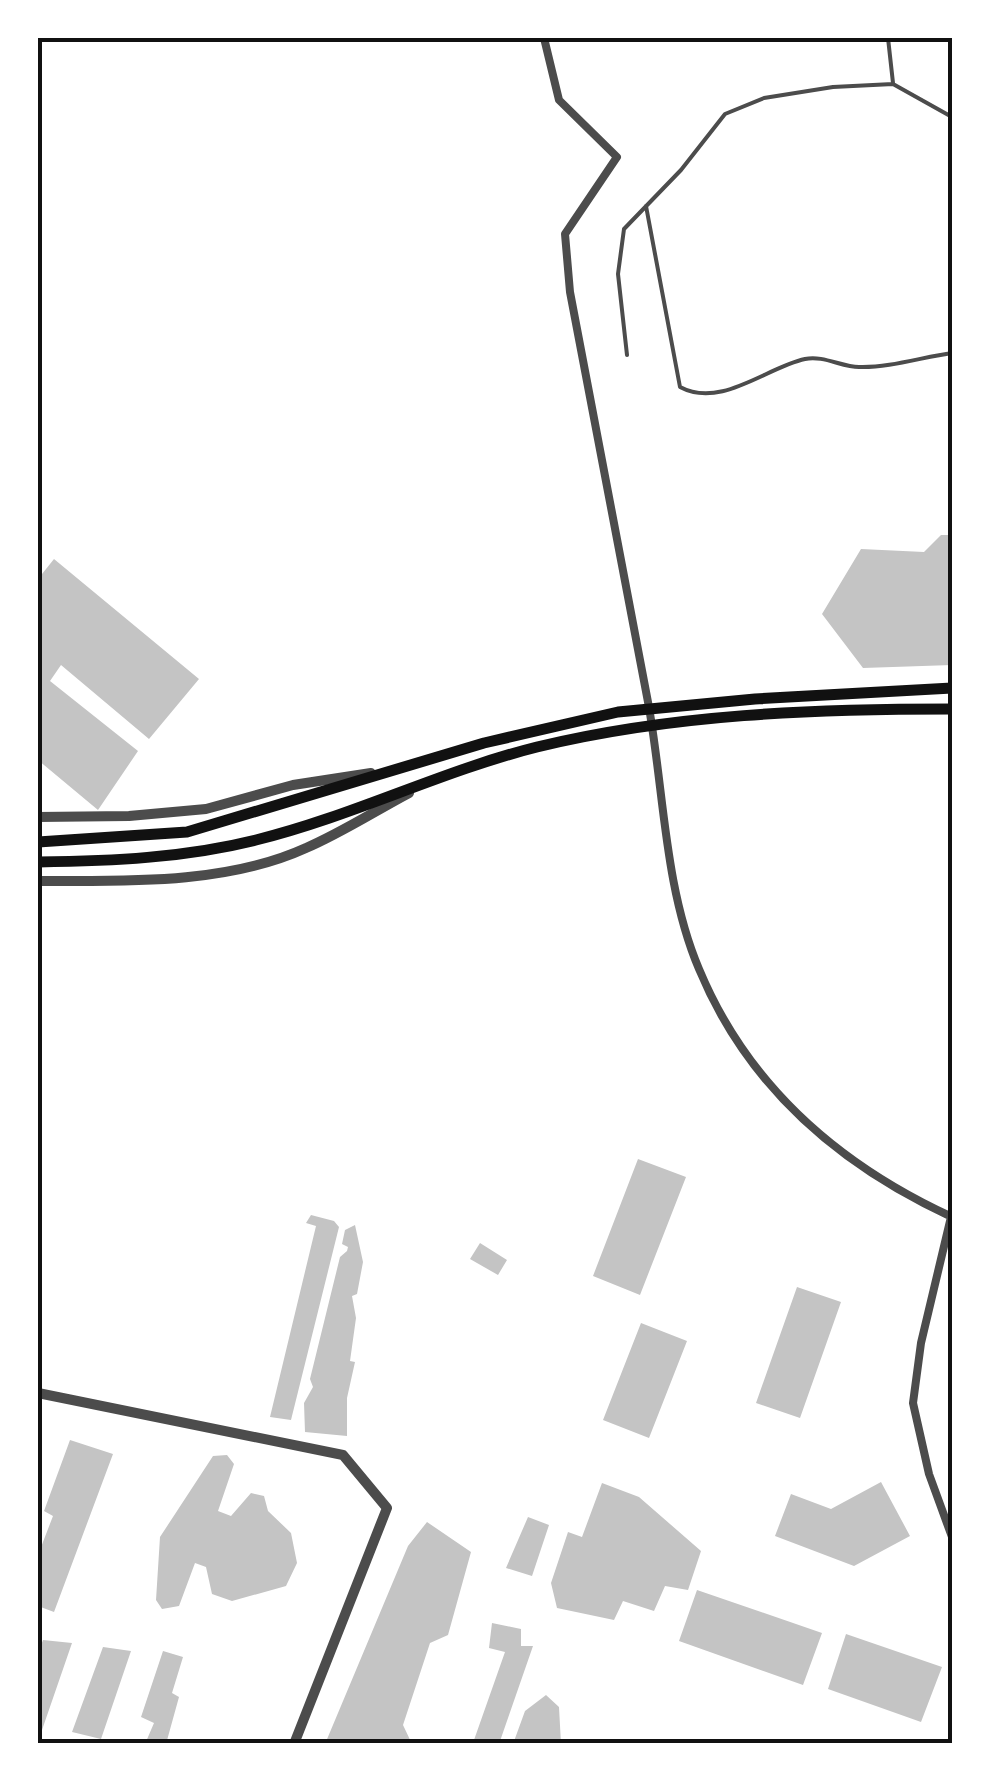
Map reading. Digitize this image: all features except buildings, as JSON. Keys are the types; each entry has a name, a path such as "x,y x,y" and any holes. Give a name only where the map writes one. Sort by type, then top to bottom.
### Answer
{"main road":[{"path":"38,842 186,832 542,728 649,708 952,688"},
{"path":"38,862 152,858 219,848 306,826 483,762 652,724 745,715 952,709"}],"street":[{"path":"544,38 559,100 617,157 565,234 570,292 687,930 698,969 740,1048 774,1094 811,1130 854,1163 952,1217 921,1343 914,1404 929,1474 952,1537"},
{"path":"38,817 129,816 206,808 293,785 411,766"},
{"path":"38,881 160,878 244,866 305,849 417,789"},
{"path":"38,1393 343,1455 388,1508 294,1744"}],"lane":[{"path":"888,38 893,84"},
{"path":"628,355 618,274 624,229 725,114 764,98 832,87 893,84 952,117"},
{"path":"646,206 680,388 692,394 759,382 782,366 809,358 858,368 952,353"}]}
